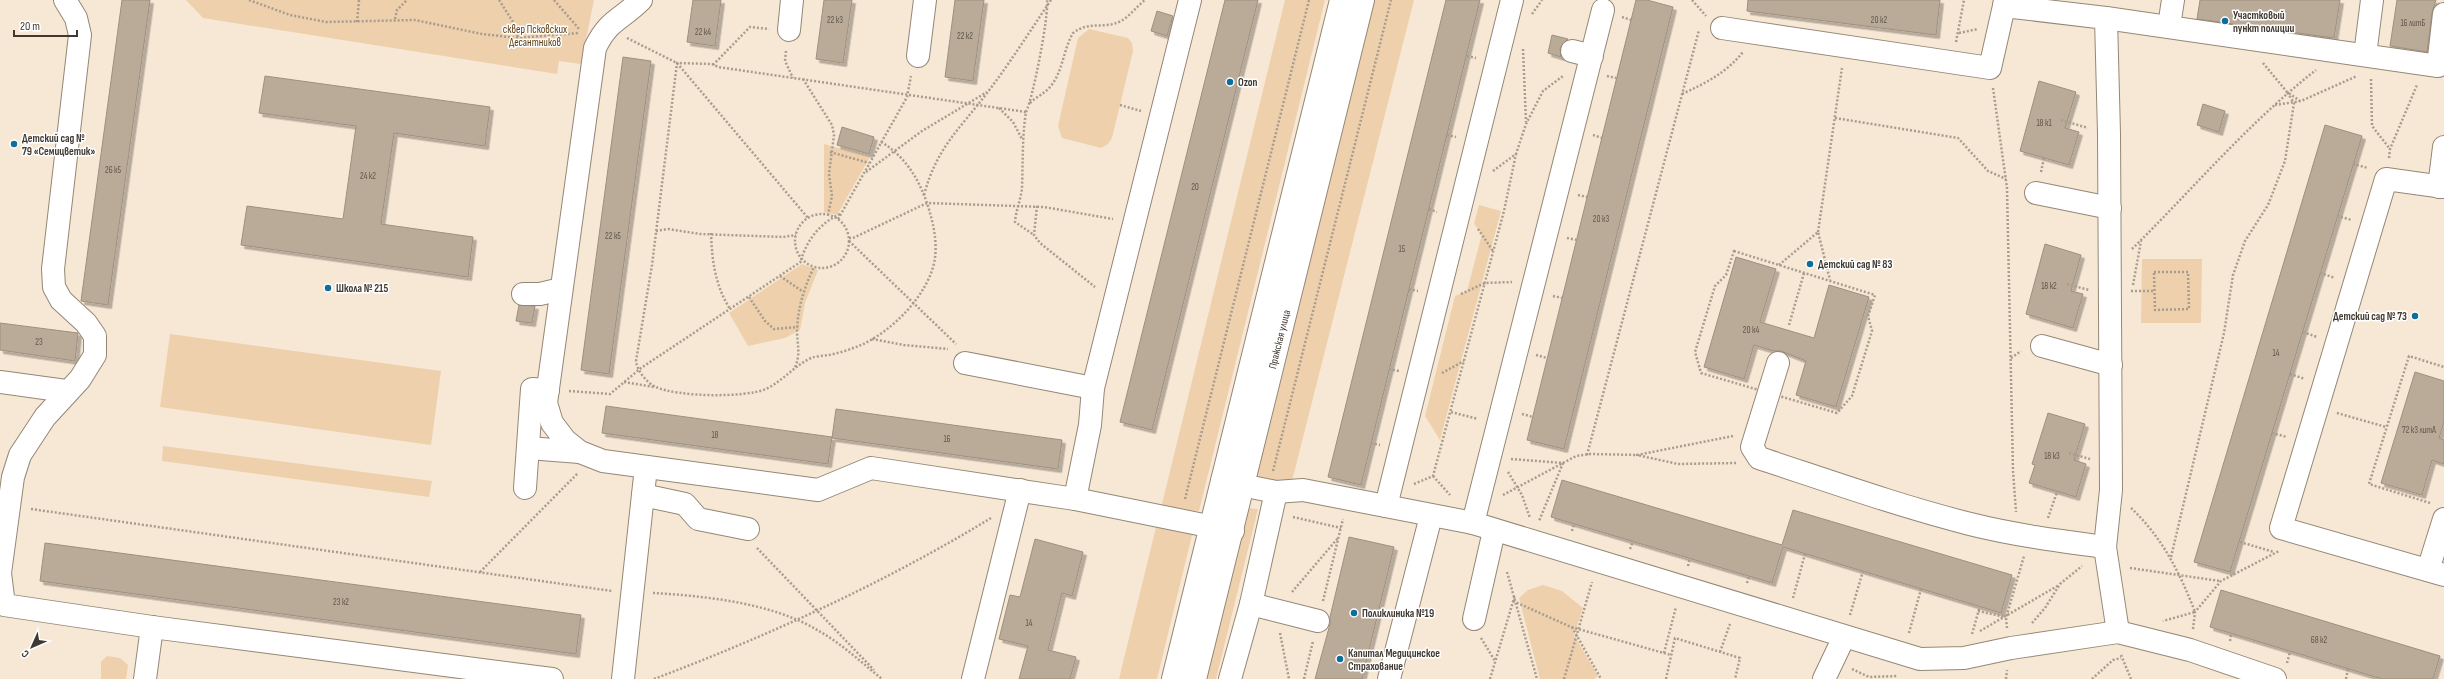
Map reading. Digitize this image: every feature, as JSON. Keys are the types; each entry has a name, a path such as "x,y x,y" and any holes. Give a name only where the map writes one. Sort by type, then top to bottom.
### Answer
{"street":[{"path":"65,0 76,18 80,35 53,275 54,287 61,300 86,323 95,336 95,355 80,379 66,391 45,417 18,462 10,495 0,573 2,610 152,627 552,679"},
{"path":"579,462 552,423 546,403 561,289 595,48 602,33 617,17 641,0"},
{"path":"788,38 792,0"},
{"path":"918,56 925,0"},
{"path":"1075,499 1090,425 1093,388 1190,0"},
{"name":"Пражская улица","path":"1173,679 1340,0"},
{"name":"Пражская улица","path":"1195,679 1244,487 1363,0"},
{"path":"1387,500 1512,0"},
{"path":"2169,26 2173,0"},
{"path":"2370,61 2372,0"},
{"path":"1722,28 1990,68 2005,3 2095,11 2169,26 2339,51 2370,61 2438,61 2444,14"},
{"path":"1476,513 1495,460 1498,424 1535,280 1582,53 1603,10"},
{"path":"2095,11 2110,208 2111,490 2107,556 2118,632"},
{"path":"2440,512 2436,572 2281,528 2386,179 2442,187 2444,147"},
{"path":"2036,193 2110,208"},
{"path":"523,294 540,294 561,289"},
{"path":"2042,346 2111,365"},
{"path":"964,357 1093,388"},
{"path":"1778,363 1752,447 1759,458 1920,511 2107,556"},
{"path":"0,382 66,391"},
{"path":"525,488 532,389 548,390"},
{"path":"528,448 579,462 603,461 818,490 872,468 1075,499 1210,525 1233,531"},
{"path":"623,679 646,467"},
{"path":"1222,481 1273,493 1303,490 1347,498 1387,500 1431,516 1476,513 1494,531 1536,538 1598,562 1920,659 1964,658 2011,648 2118,632 2190,650 2275,679"},
{"path":"973,679 1020,490"},
{"path":"1230,679 1251,604 1273,493"},
{"path":"643,495 685,504 698,519 751,537"},
{"path":"1388,679 1431,516"},
{"path":"1474,619 1494,531"},
{"path":"1251,604 1318,621"},
{"path":"145,679 152,627"},
{"path":"1824,679 1844,637"}],"path":[{"path":"249,0 290,16 326,22 357,22 395,19 415,20 482,34 518,38 582,33 554,0"},
{"path":"357,22 359,0"},
{"path":"395,19 397,10 407,0"},
{"path":"499,0 515,25 518,38"},
{"path":"1047,0 1048,5 1030,103 1026,112 1022,139 1022,190 1017,206 1016,222 1034,235 1079,276 1096,287 1117,293"},
{"path":"924,195 933,165 940,152 950,137 979,104 1051,0"},
{"path":"1030,103 1050,88 1061,69 1073,33 1088,25 1102,26 1122,21 1145,0"},
{"path":"1180,519 1309,0"},
{"path":"1341,528 1273,493 1391,0"},
{"path":"1950,62 1959,33 1964,0"},
{"path":"1702,21 1704,14"},
{"path":"713,65 750,27 788,38 785,62 793,78"},
{"path":"1587,455 1700,29"},
{"path":"1682,94 1711,81 1734,63 1759,33"},
{"path":"623,37 677,63 713,65 793,78 971,102 1026,112"},
{"path":"2171,557 2224,333 2233,275 2245,241 2268,205 2285,161 2294,103 2287,92 2241,37"},
{"path":"1523,42 1526,124"},
{"path":"1830,281 1818,232 1844,46"},
{"path":"2110,255 2130,250 2287,92 2339,51"},
{"path":"1387,500 1433,476 1485,283 1516,154 1526,124 1543,91 1582,53"},
{"path":"2275,105 2300,101 2370,61 2372,126 2390,150"},
{"path":"2386,179 2390,150 2438,61"},
{"path":"677,63 808,218"},
{"path":"656,387 646,379 639,370 636,361 656,231 677,63"},
{"path":"1990,68 2006,179 2013,471 2029,536"},
{"path":"803,79 832,125 834,135 830,152 828,174 832,196 828,215"},
{"path":"864,173 922,131 988,91"},
{"path":"2287,92 2300,101"},
{"path":"838,219 907,97"},
{"path":"998,107 1013,122 1022,139"},
{"path":"1835,118 1958,138 1988,171 2006,179"},
{"path":"2061,120 2076,124"},
{"path":"624,382 656,387 669,391 743,395 766,388 812,357 848,349 872,339 893,324 912,303 926,282 935,259 933,223 924,195 904,160 894,150 881,142"},
{"path":"830,152 869,163"},
{"path":"1490,172 1516,154"},
{"path":"849,239 927,203 1037,206 1134,224"},
{"path":"1034,235 1037,206"},
{"path":"817,214 828,215 838,219 846,229 849,239 847,251 839,262 828,268 814,267 801,261 796,249 796,235 799,227 808,218 817,214"},
{"path":"548,390 610,394 639,370 801,261 810,239 824,223 840,214"},
{"path":"656,231 668,229 711,234 783,238 796,235"},
{"path":"1779,265 1818,232"},
{"path":"711,234 715,274 719,288 730,309"},
{"path":"849,239 964,357"},
{"path":"2130,291 2141,239"},
{"path":"1734,251 1779,265 1875,294 1868,316 1872,331 1852,396 1837,413 1702,373 1695,352 1715,286 1726,275 1734,251"},
{"path":"795,368 800,357 798,327 802,291 814,267"},
{"path":"2154,272 2188,272 2189,309 2155,310 2154,272"},
{"path":"1789,325 1804,273"},
{"path":"780,276 802,291"},
{"path":"1436,305 1485,283 1535,280"},
{"path":"2067,284 2082,288"},
{"path":"749,297 765,321 774,329 798,327"},
{"path":"872,339 964,357"},
{"path":"2440,512 2368,484 2409,356 2444,367"},
{"path":"1451,412 1498,424"},
{"path":"2354,418 2386,427"},
{"path":"1476,513 1576,456 1637,455 1741,434 1755,435"},
{"path":"2069,453 2082,457"},
{"path":"1637,455 1678,464 1702,465 1738,463 1759,458"},
{"path":"1495,460 1513,459 1563,463"},
{"path":"1495,460 1518,488 1536,538"},
{"path":"479,572 579,462"},
{"path":"1536,538 1563,463"},
{"path":"2111,490 2137,514 2171,557 2181,574 2195,612 2190,650"},
{"path":"2011,648 2006,618 2029,536 2057,492"},
{"path":"1304,679 1347,498"},
{"path":"27,509 620,592"},
{"path":"654,679 795,620 931,554 995,516"},
{"path":"751,537 757,550 882,679"},
{"path":"2195,612 2221,581 2282,550"},
{"path":"1787,619 1805,554"},
{"path":"1980,606 1971,636 2006,618 2107,556 2181,574 2221,581"},
{"path":"1564,679 1598,562"},
{"path":"1506,566 1518,604 1537,679"},
{"path":"1844,637 1863,571"},
{"path":"2011,648 2045,608 2060,584"},
{"path":"1664,653 1682,587"},
{"path":"1903,654 1921,589"},
{"path":"649,593 718,599 795,620 818,630 839,644 882,679"},
{"path":"1490,679 1515,595"},
{"path":"1513,601 1572,627 1671,655"},
{"path":"1720,652 1737,603"},
{"path":"1978,611 2006,618"},
{"path":"1474,619 1484,644 1495,662"},
{"path":"1572,627 1601,679"},
{"path":"1666,679 1675,638 1740,658 1735,679"},
{"path":"839,644 844,640"},
{"path":"2092,679 2114,660 2121,658"},
{"path":"2346,679 2348,669"}],"green space":[{"name":"сквер Псковских Десантников","path":"186,0 594,0 581,64 559,61 557,74 203,18"},
{"path":"1285,0 1325,0 1199,511 1161,508"},
{"path":"1372,0 1414,0 1291,485 1253,478"},
{"path":"1089,29 1128,38 1132,43 1133,51 1112,138 1108,144 1101,148 1062,138 1058,126 1078,38"},
{"path":"824,144 870,157 837,215 824,212"},
{"path":"1479,205 1501,211 1440,440 1425,416 1455,296 1467,291 1482,234 1474,224"},
{"path":"2142,259 2202,259 2201,323 2141,323"},
{"path":"802,264 818,270 805,303 800,330 785,338 748,346 729,313"},
{"path":"170,334 441,371 431,445 160,407"},
{"path":"163,446 432,481 429,497 162,461"},
{"path":"1246,508 1258,509 1216,679 1204,679"},
{"path":"1157,523 1193,531 1157,679 1119,679"},
{"path":"1543,585 1562,591 1583,608 1574,635 1598,676 1594,679 1540,679 1519,598 1528,590"},
{"path":"107,656 120,658 128,665 126,679 101,679 101,662"}],"building":[{"path":"122,0 150,0 108,305 81,301"},
{"path":"693,0 721,0 715,46 687,42"},
{"path":"824,0 852,0 843,63 816,59"},
{"path":"955,0 984,0 973,81 945,77"},
{"path":"1225,0 1258,0 1152,430 1120,422"},
{"path":"1446,0 1480,0 1361,485 1328,477"},
{"path":"1636,0 1647,0 1673,7 1564,449 1527,440"},
{"path":"1748,0 1940,0 1936,35 1747,11"},
{"path":"2200,0 2340,0 2334,38 2197,19"},
{"path":"2397,0 2436,0 2432,13 2427,52 2390,46"},
{"path":"1157,11 1173,16 1167,36 1151,31"},
{"path":"1552,35 1568,39 1560,48 1561,57 1548,53"},
{"path":"623,57 651,61 609,374 581,370"},
{"path":"265,76 490,107 485,146 394,133 381,224 473,237 468,277 241,245 247,206 343,219 356,126 259,113"},
{"path":"2039,81 2076,92 2065,128 2079,132 2069,165 2020,151"},
{"path":"2203,104 2225,111 2219,132 2197,125"},
{"path":"2325,125 2362,136 2230,572 2194,562"},
{"path":"842,127 874,137 869,154 837,145"},
{"path":"2045,244 2081,255 2071,291 2083,294 2073,328 2026,314"},
{"path":"1736,257 1776,269 1760,322 1814,338 1829,285 1869,297 1836,407 1796,395 1806,361 1781,351 1774,351 1754,345 1744,379 1704,367"},
{"path":"519,305 535,306 532,323 516,321"},
{"path":"0,323 78,333 75,361 0,350"},
{"path":"2415,372 2444,381 2444,422 2439,438 2444,440 2444,464 2432,460 2422,495 2381,483"},
{"path":"606,406 832,437 828,464 602,433"},
{"path":"836,409 1062,440 1058,469 832,438"},
{"path":"2048,413 2085,424 2074,460 2086,464 2076,497 2029,483 2035,465 2032,464"},
{"path":"1562,480 1782,545 1793,510 2012,575 2001,613 1783,547 1772,583 1551,517"},
{"name":"Поликлиника №19","path":"1349,537 1394,547 1362,679 1315,679 1330,624 1330,617"},
{"path":"1035,539 1083,552 1072,596 1062,593 1048,650 1076,657 1070,679 1019,679 1028,646 999,639 1010,595 1020,597"},
{"path":"45,543 581,615 576,654 40,581"},
{"path":"2221,590 2440,656 2433,679 2382,679 2210,627"}],"place":[{"name":"Участковый пункт полиции","path":"2225,21"},
{"name":"Ozon","path":"1230,82"},
{"name":"Детский сад № 79 «Семицветик»","path":"14,144"},
{"name":"Детский сад № 83","path":"1810,264"},
{"name":"Школа № 215","path":"328,288"},
{"name":"Детский сад № 73","path":"2415,316"},
{"name":"Поликлиника №19","path":"1354,613"},
{"name":"Капитал Медицинское Страхование","path":"1340,659"}]}
